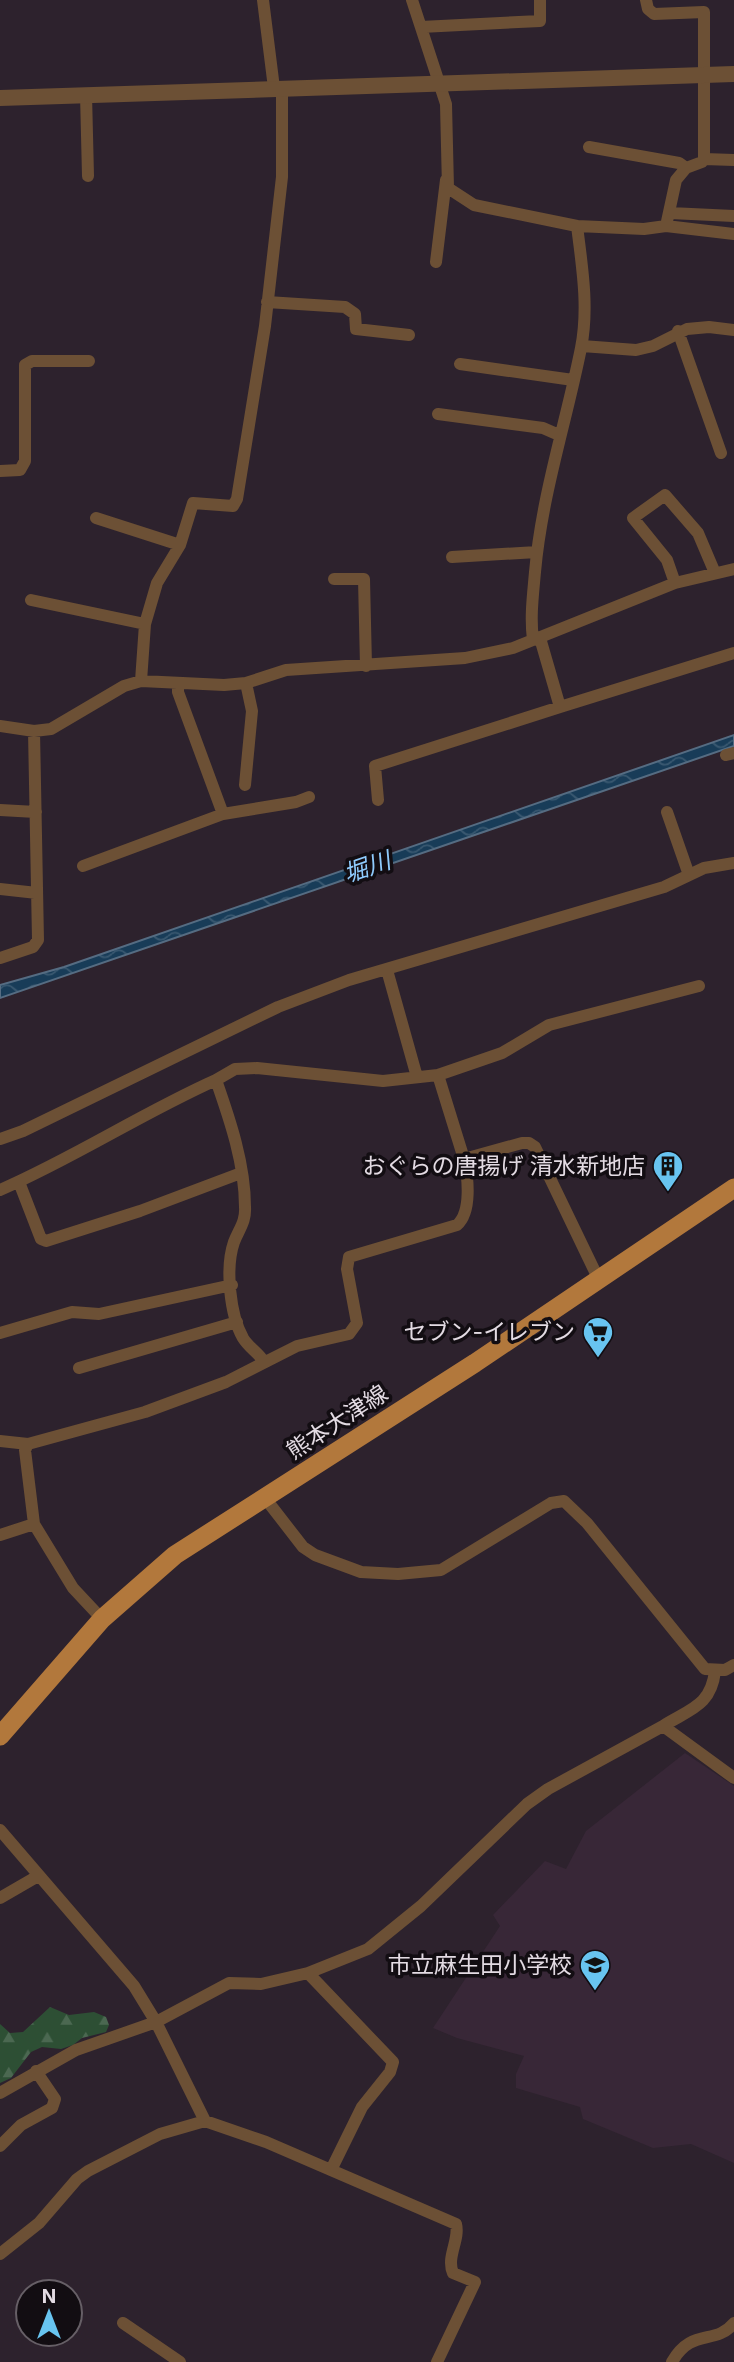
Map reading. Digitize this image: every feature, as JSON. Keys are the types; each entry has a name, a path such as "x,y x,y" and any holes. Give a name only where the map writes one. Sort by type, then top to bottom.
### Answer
{"main road":[{"name":"熊本大津線","path":"0,1736 102,1619 175,1555 599,1280 734,1188"}],"street":[{"path":"141,681 145,624 157,583 180,545 193,503 228,507 236,502 267,302 282,177 278,88 264,0"},
{"path":"412,0 446,104 448,124 446,180 436,262"},
{"path":"421,27 540,21 540,0"},
{"path":"646,0 648,9 654,15 704,12 704,159"},
{"path":"0,98 734,74"},
{"path":"86,94 88,176"},
{"path":"589,146 680,163 686,168"},
{"path":"666,226 676,180 686,168 704,159 734,160"},
{"path":"446,180 454,194 474,205 577,226 644,229 666,226 734,234"},
{"path":"670,213 734,216"},
{"path":"561,707 530,621 549,475 582,346 585,295 577,226"},
{"path":"267,302 345,307 355,314 356,330 409,335"},
{"path":"582,346 636,350 653,346 678,331 709,327 734,330"},
{"path":"678,331 721,453"},
{"path":"0,471 20,470 25,461 25,365 32,361 89,361"},
{"path":"460,364 573,380"},
{"path":"438,414 542,428 559,435"},
{"path":"675,583 667,560 633,518 665,495 698,533 715,573"},
{"path":"96,517 180,545"},
{"path":"452,557 537,552"},
{"path":"0,726 34,731 51,729 124,686 141,681 225,685 246,682 286,670 465,658 537,639 675,583 734,569"},
{"path":"334,579 364,579 366,666"},
{"path":"31,600 145,624"},
{"path":"378,800 375,766 734,653"},
{"path":"245,785 252,711 246,682"},
{"path":"178,683 178,692 223,814"},
{"path":"0,957 33,947 38,940 34,731"},
{"path":"83,866 223,814 296,802 309,797"},
{"path":"0,810 36,812"},
{"path":"667,812 689,875"},
{"path":"0,1139 278,1007 349,980 607,905 664,887 704,868 734,863"},
{"path":"0,889 37,893"},
{"path":"387,970 417,1077"},
{"path":"0,1190 50,1169 235,1069 257,1068 383,1081 438,1075 502,1053 549,1025 699,986"},
{"path":"0,1441 27,1444 145,1412 226,1382 298,1346 354,1331 357,1323 347,1269 349,1257 457,1225 462,1221 467,1180 464,1159 438,1075"},
{"path":"216,1080 231,1121 245,1206 244,1225 234,1243 232,1284 237,1322 246,1342 264,1362"},
{"path":"464,1159 522,1143 535,1147 599,1280"},
{"path":"19,1182 41,1238 46,1241 140,1211 241,1172"},
{"path":"0,1333 72,1312 99,1314 232,1284"},
{"path":"79,1368 237,1322"},
{"path":"27,1444 26,1463 34,1524 73,1587 102,1619"},
{"path":"265,1498 303,1547 315,1555 360,1572 398,1574 441,1570 551,1503 564,1501 587,1522 705,1669 715,1671 734,1665"},
{"path":"0,1535 34,1524"},
{"path":"0,2094 76,2050 156,2022 229,1983 261,1984 308,1973 368,1949 421,1906 527,1804 548,1789 705,1700 713,1692 715,1671"},
{"path":"663,1726 734,1778"},
{"path":"0,1830 134,1986 156,2022 205,2121"},
{"path":"0,1898 38,1876"},
{"path":"308,1973 391,2056 393,2062 390,2072 362,2107 331,2170"},
{"path":"0,2146 22,2124 52,2108 55,2099 36,2071"},
{"path":"0,2254 39,2223 77,2179 88,2171 160,2134 205,2121 266,2142 456,2224 458,2231 450,2266 453,2273 475,2282 437,2362"},
{"path":"123,2323 180,2362"},
{"path":"672,2362 689,2341 719,2334 734,2323"}],"shaded area":[{"name":"市立麻生田小学校","path":"685,1753 734,1786 734,2163 691,2144 653,2148 583,2119 580,2107 516,2088 516,2074 524,2056 457,2038 433,2028 500,1926 493,1915 545,1861 566,1869 586,1831"}],"green space":[{"path":"50,2007 69,2015 94,2012 106,2017 109,2025 106,2032 82,2038 73,2045 61,2049 42,2047 31,2052 11,2078 0,2083 0,2024 10,2033 23,2032"}],"water":[{"name":"堀川","path":"734,735 734,746 0,998 0,985 64,967"}],"place":[{"name":"おぐらの唐揚げ 清水新地店","path":"668,1193"},
{"name":"セブン-イレブン","path":"598,1359"},
{"name":"市立麻生田小学校","path":"595,1992"}]}
